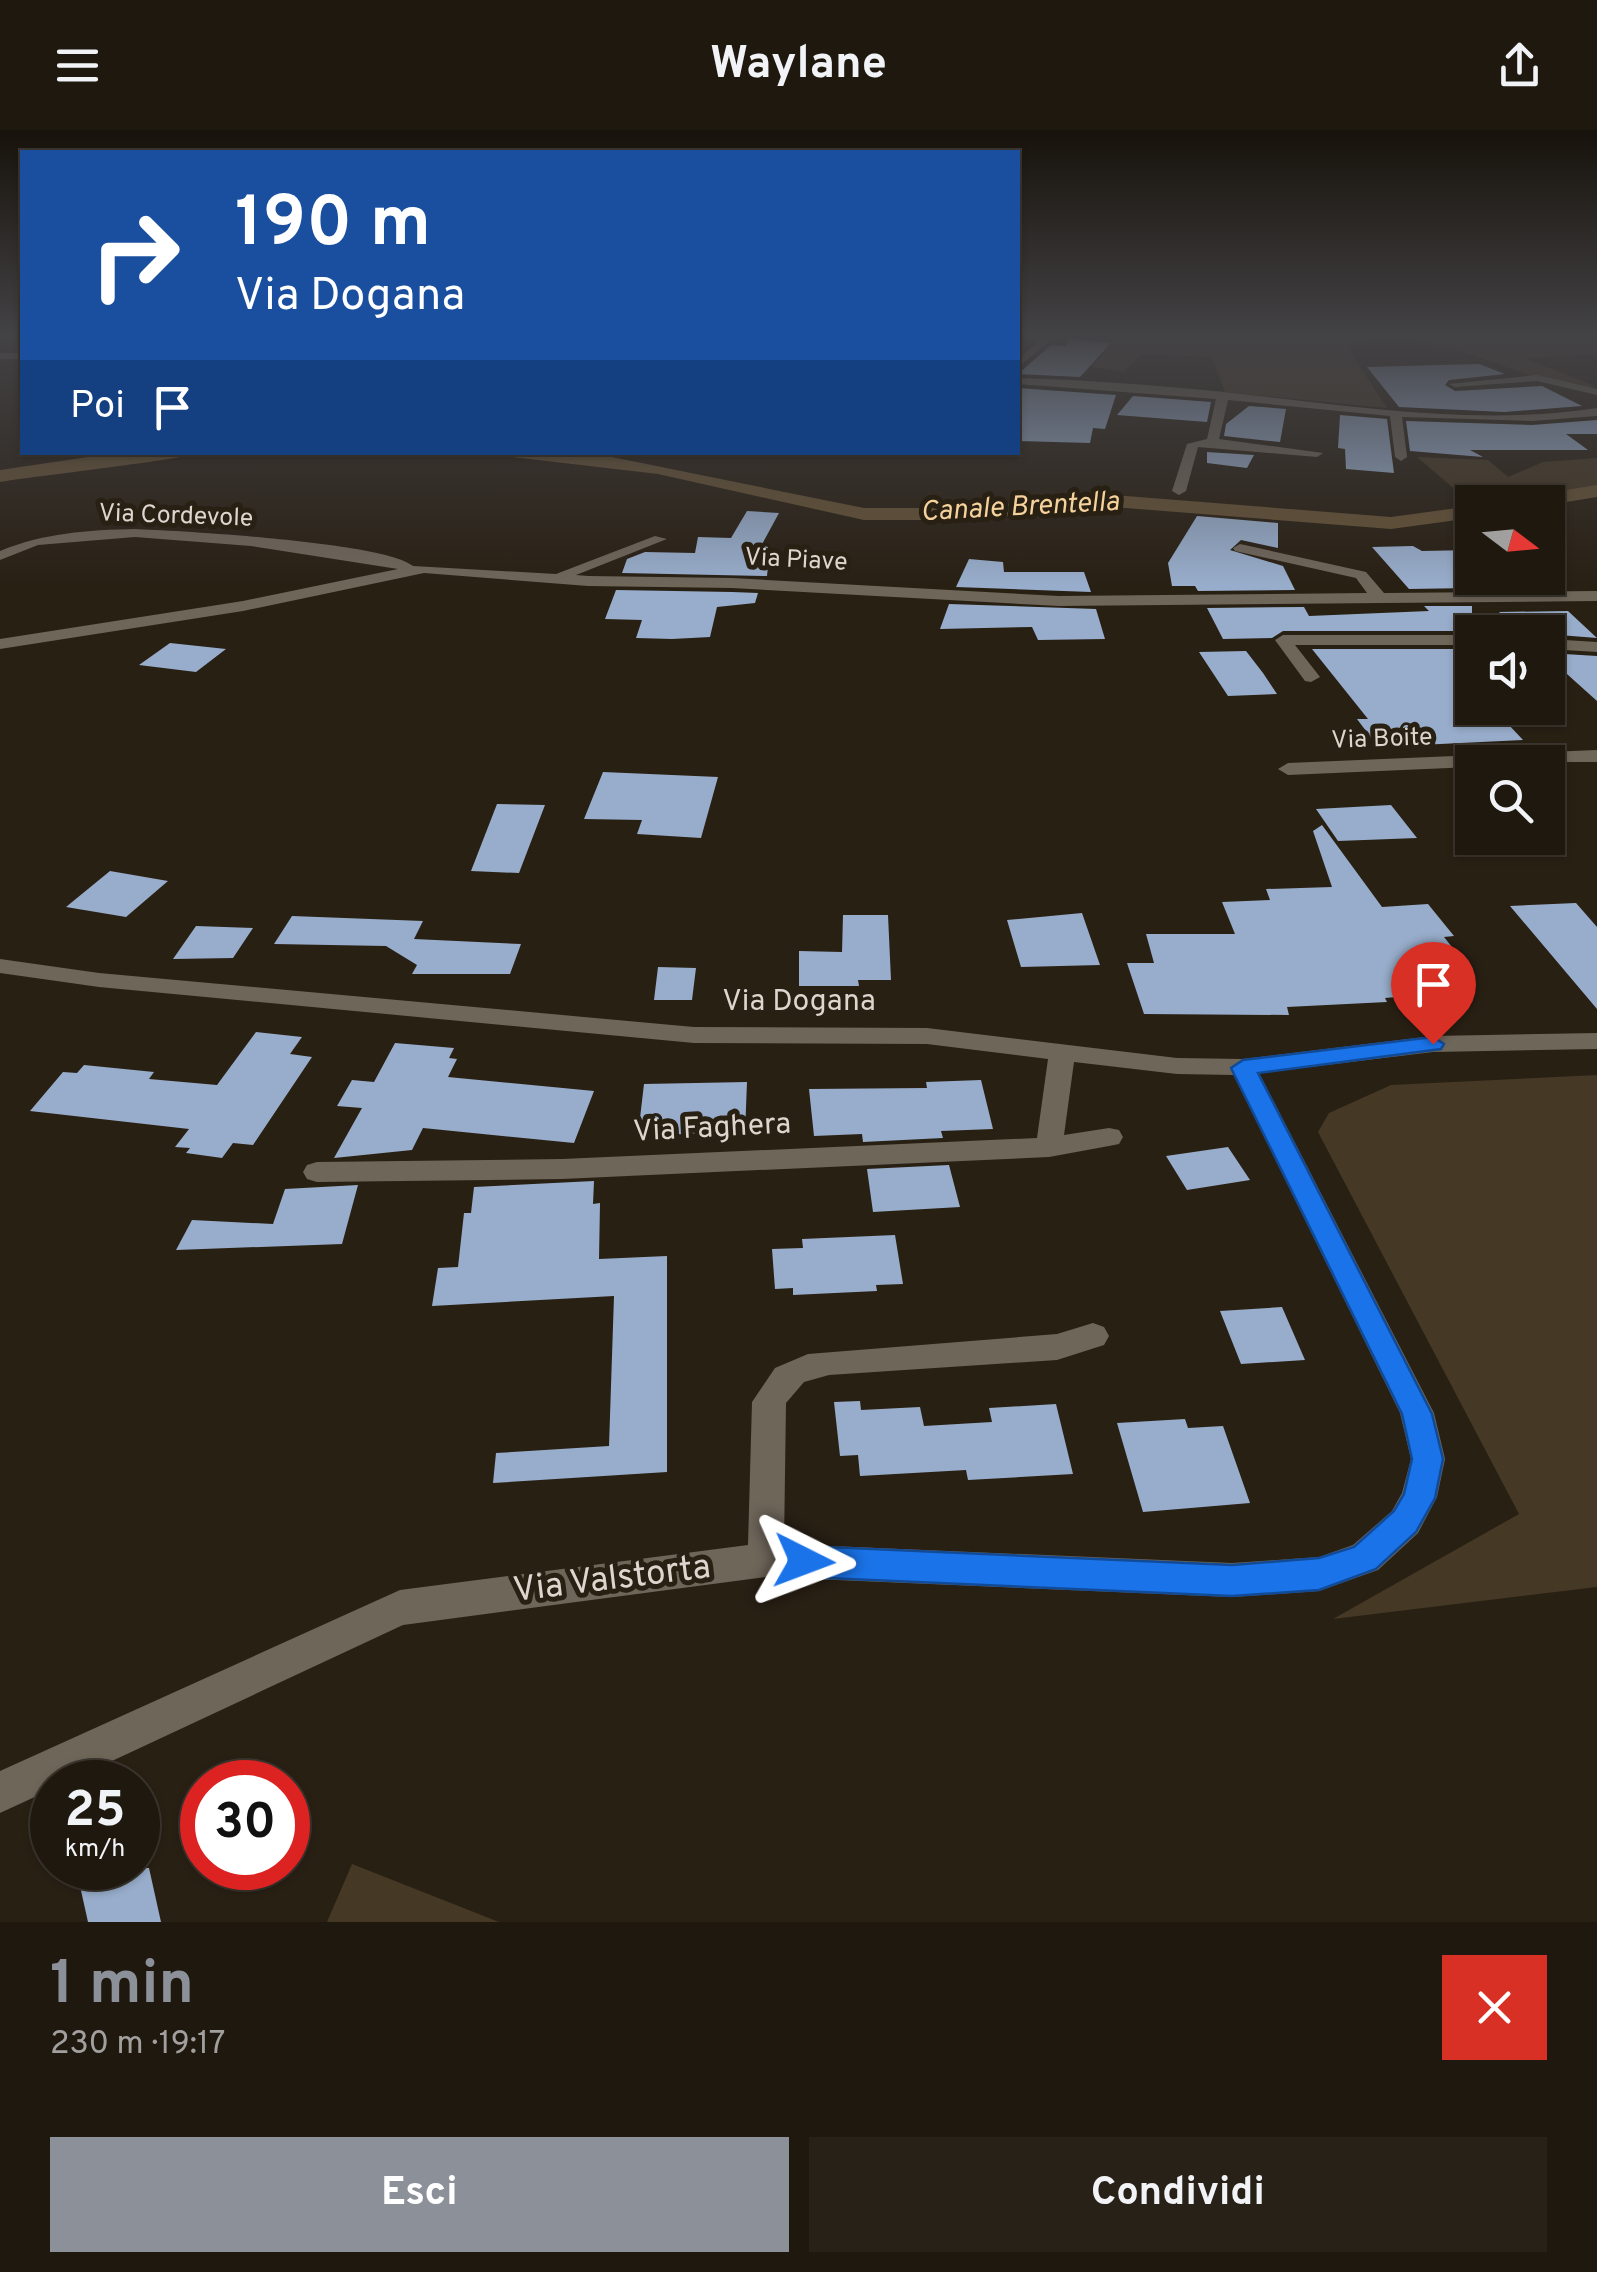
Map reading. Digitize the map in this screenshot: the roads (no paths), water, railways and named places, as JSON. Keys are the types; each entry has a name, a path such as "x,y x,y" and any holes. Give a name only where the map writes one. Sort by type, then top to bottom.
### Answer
{"street":[{"path":"1212,442 1218,418"},
{"path":"1396,418 1401,457"},
{"path":"1179,492 1193,444 1212,442 1317,453"},
{"name":"Via Cordevole","path":"0,556 32,540 50,537 228,537 396,561 410,570"},
{"path":"558,579 660,539"},
{"path":"1240,548 1361,575 1380,599"},
{"name":"Via Piave","path":"0,644 261,603 410,570 1059,601 1597,596"},
{"path":"1311,676 1284,640 1455,640"},
{"path":"1565,645 1597,646"},
{"name":"Via Boite","path":"1288,769 1597,756"},
{"name":"Via Dogana","path":"0,966 100,980 694,1034 926,1036 1176,1066 1243,1068 1433,1044 1597,1041"},
{"path":"1049,1147 1062,1053"},
{"name":"Via Valstorta","path":"0,1792 400,1608 766,1560 1232,1580 1319,1574 1364,1558 1405,1522 1419,1498 1428,1459 1417,1414 1243,1068"},
{"name":"Via Faghera","path":"317,1172 562,1169 1049,1147 1109,1137"},
{"path":"766,1560 769,1402 780,1378 800,1368 829,1362 1057,1347 1093,1336"}],"waterway":[{"name":"Canale Brentella","path":"0,476 142,455"},
{"name":"Canale Brentella","path":"552,455 658,469 864,514 976,514 1088,499 1391,523 1455,514"},
{"name":"Canale Brentella","path":"1565,496 1597,491"}]}
